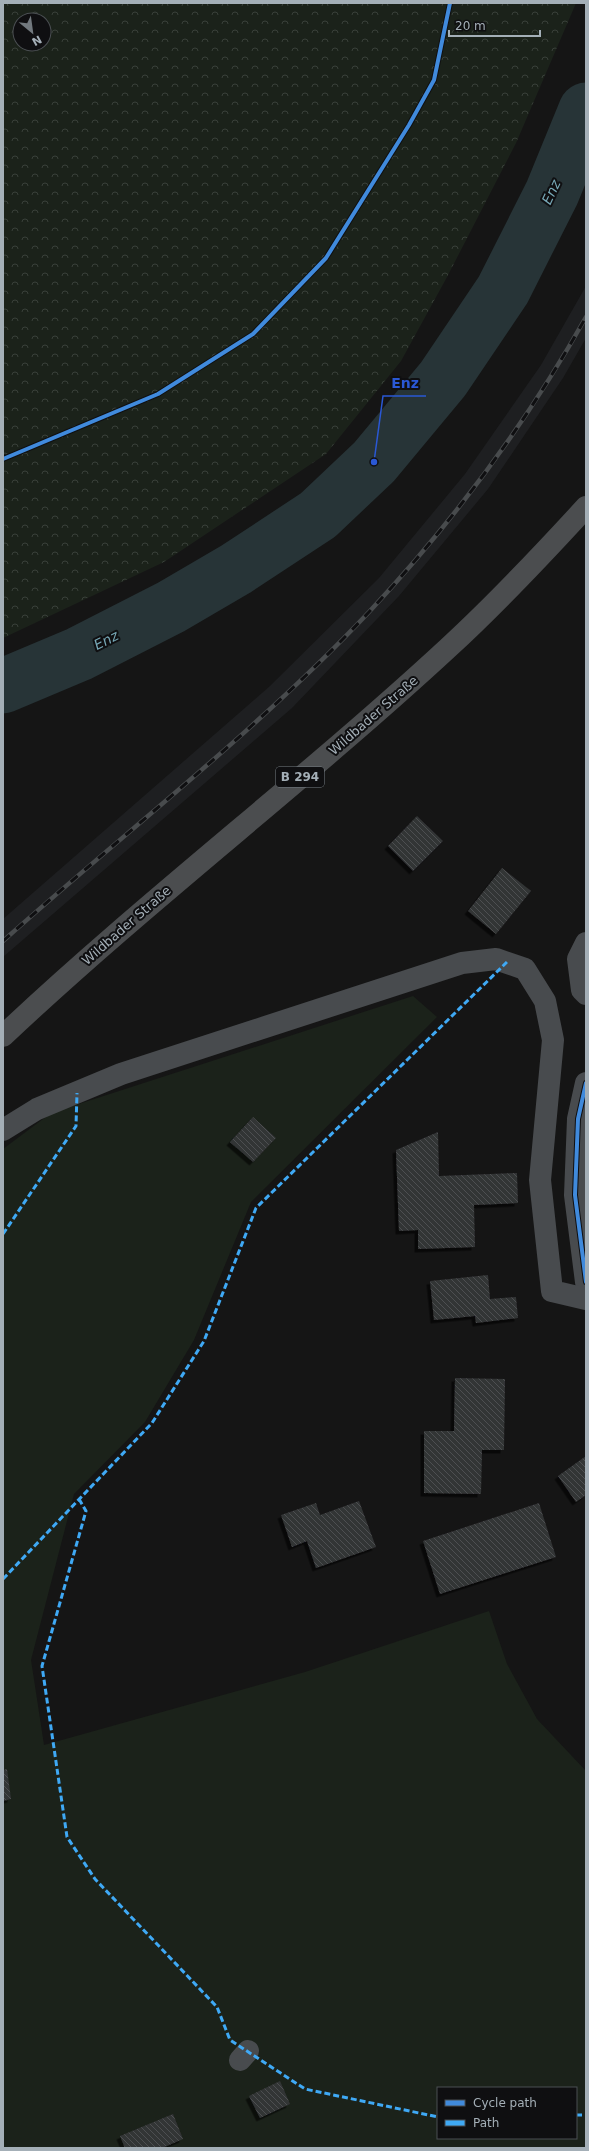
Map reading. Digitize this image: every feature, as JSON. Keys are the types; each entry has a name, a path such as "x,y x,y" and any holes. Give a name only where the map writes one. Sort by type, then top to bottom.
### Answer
{"main road":[{"name":"Wildbader Straße","path":"3,1036 68,975 360,727 449,647 500,598 586,507"}],"street":[{"path":"586,943 578,959 582,990 586,994"},
{"path":"3,1130 37,1109 121,1074 462,963 496,959 525,969 545,1001 553,1040 540,1180 552,1291 586,1299"},
{"path":"586,1083 578,1119 575,1195 586,1282"}],"shaded area":[{"path":"586,286 586,338 563,378 488,489 399,596 292,708 3,957 3,919 270,686 379,578 465,474 541,365"}],"green space":[{"path":"3,3 576,3 516,143 447,277 401,361 326,454 164,562 3,638"},
{"path":"413,996 437,1017 251,1202 194,1340 145,1422 74,1494 31,1660 44,1745 305,1672 489,1611 507,1664 537,1719 586,1771 586,2148 3,2148 3,1149 51,1113"}],"building":[{"path":"417,816 443,841 413,871 388,846"},
{"path":"502,868 531,891 496,934 468,911"},
{"path":"253,1117 276,1138 253,1162 230,1142"},
{"path":"438,1132 439,1176 517,1173 518,1203 474,1205 475,1247 418,1249 418,1230 399,1231 396,1150"},
{"path":"488,1275 490,1299 516,1297 518,1318 476,1323 475,1316 434,1320 430,1281"},
{"path":"455,1378 505,1379 504,1450 482,1450 481,1494 424,1493 424,1431 454,1431"},
{"path":"586,1456 586,1495 576,1502 558,1476"},
{"path":"359,1501 376,1547 316,1568 307,1541 292,1547 281,1515 316,1503 320,1515"},
{"path":"539,1503 556,1557 440,1594 423,1541"},
{"path":"7,1769 11,1799 3,1801 3,1770"},
{"path":"280,2081 290,2104 260,2118 249,2096"},
{"path":"173,2114 183,2139 162,2148 125,2148 120,2136"}],"waterway":[{"name":"Enz","path":"3,686 79,654 171,607 236,569 318,515 374,462 443,379 503,290 552,193 586,110"}],"railway":[{"path":"3,941 236,740 326,656 369,612 430,543 486,471 539,396 586,317"}],"marked path":[{"path":"3,1579 152,1423 204,1341 256,1208 507,962"},
{"path":"3,1234 76,1126 77,1093"},
{"path":"79,1499 86,1511 42,1666 67,1837 95,1879 217,2007 230,2040 305,2089 437,2117"},
{"path":"577,2115 586,2115"}],"cycle path":[{"path":"3,459 158,394 253,334 326,258 409,125 434,80 450,3"},
{"path":"586,1083 578,1119 575,1195 586,1282"}],"place":[{"name":"Enz","path":"374,462"}]}
